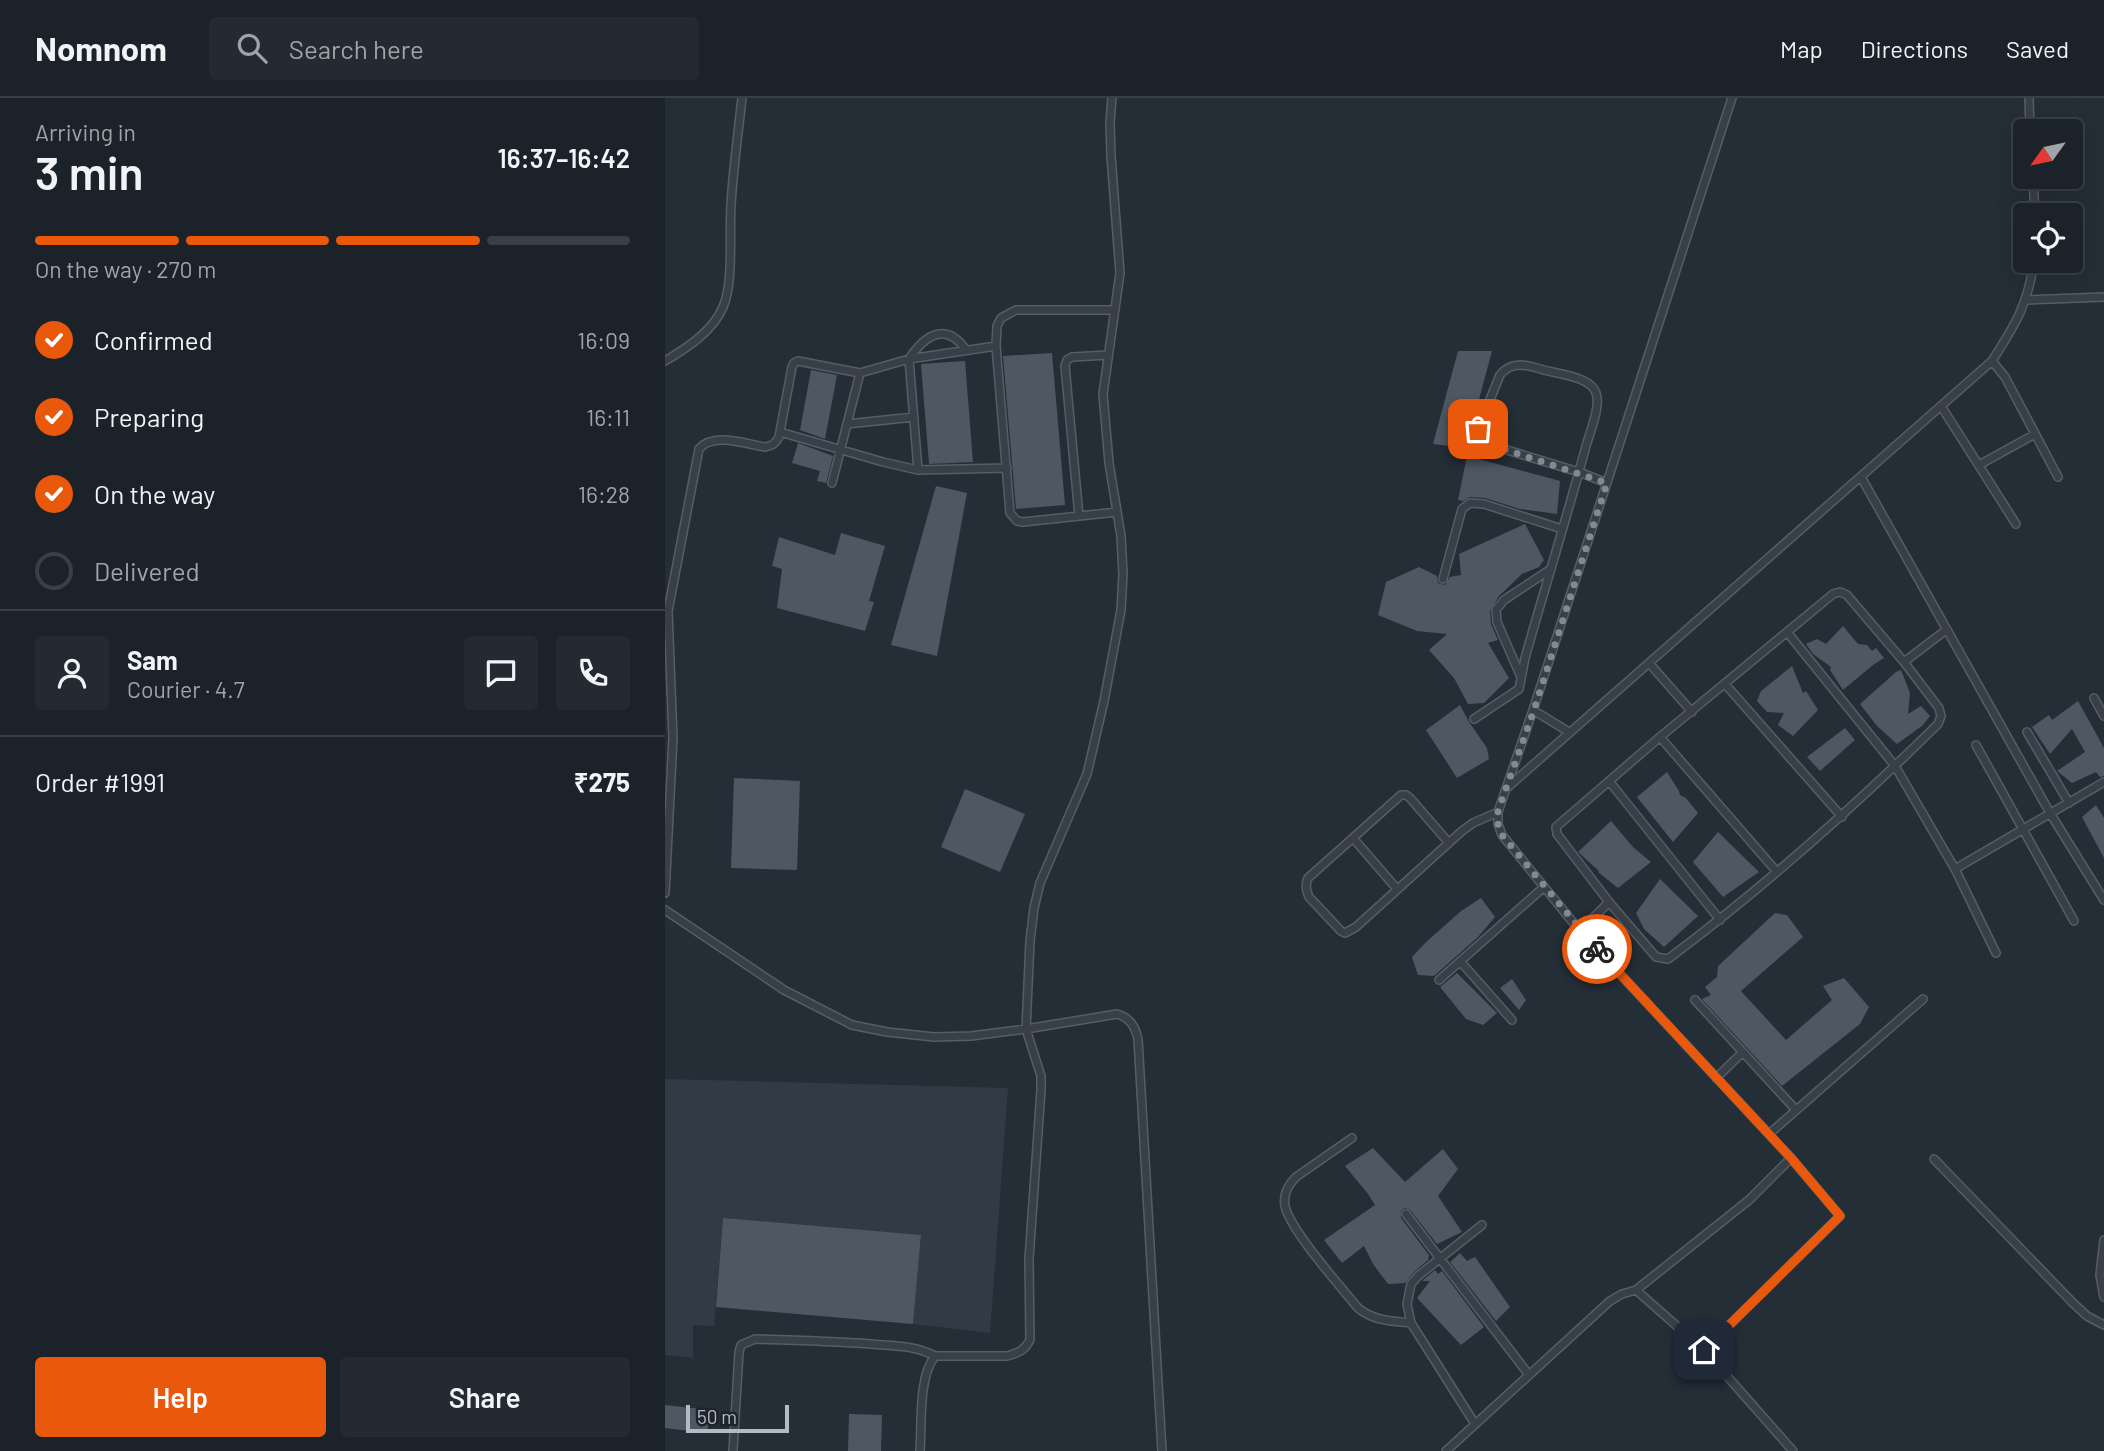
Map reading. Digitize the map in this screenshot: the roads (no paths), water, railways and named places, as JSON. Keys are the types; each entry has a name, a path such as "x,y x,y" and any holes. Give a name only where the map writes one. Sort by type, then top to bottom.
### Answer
{"lane":[{"path":"665,361 706,331 724,306 728,287 731,204 742,98"},
{"path":"733,1451 739,1352 741,1345 747,1341 834,1341 911,1347 935,1356 1007,1356 1025,1349 1030,1340 1029,1259 1041,1090 1037,1059 1026,1030 1034,908 1040,883 1087,774 1121,610 1123,574 1118,512 1109,463 1103,394 1120,273 1109,122 1112,98"},
{"path":"1704,1350 1840,1216 1791,1158 1580,931 1502,835 1498,824 1498,811 1534,710 1732,98"},
{"path":"2029,98 2030,119"},
{"path":"1507,787 1992,361 2027,300 2032,273"},
{"path":"2027,300 2104,297"},
{"path":"1115,310 1016,310 1001,318 997,326 996,346 1010,513 1017,521 1023,522 1118,512"},
{"path":"918,470 909,359 923,342 936,334 955,337 966,350"},
{"path":"665,893 673,738 668,611 702,444 715,440 771,447 776,443 794,363 804,361 860,373 909,359 996,346"},
{"path":"1079,516 1065,366 1067,360 1072,357 1108,355"},
{"path":"1992,361 2005,377 2058,477"},
{"path":"1474,719 1518,689 1525,658 1579,472 1598,402 1595,391 1585,382 1525,365 1509,366 1504,370 1478,429 1480,439 1485,443 1579,472 1607,483"},
{"path":"832,484 860,373"},
{"path":"1941,406 2016,524"},
{"path":"847,424 914,417"},
{"path":"780,432 918,470 1007,468"},
{"path":"1979,465 2035,434"},
{"path":"1861,477 2050,813 2104,900"},
{"path":"1443,579 1462,509 1470,503 1484,504 1562,529"},
{"path":"1521,678 1497,622 1496,610 1504,600 1551,569"},
{"path":"1840,592 1847,595 1938,708 1941,716 1938,724 1842,817 1720,920 1668,959 1662,960 1656,957 1609,902 1557,834 1556,827 1787,632 1833,594 1840,592"},
{"path":"1903,662 1946,630"},
{"path":"1787,632 1895,766 1955,869 1996,953"},
{"path":"1649,663 1692,712"},
{"path":"1725,684 1842,817"},
{"path":"2094,698 2104,716"},
{"path":"1534,710 1569,732"},
{"path":"2027,732 2069,803"},
{"path":"1660,737 1777,872"},
{"path":"1976,745 2074,921"},
{"path":"1609,781 1720,920"},
{"path":"1955,869 2104,782"},
{"path":"1448,843 1406,795 1397,798 1308,878 1305,884 1309,897 1345,933 1356,927 1473,823 1498,811"},
{"path":"1353,838 1397,889"},
{"path":"1439,980 1544,887"},
{"path":"1580,931 1609,902"},
{"path":"665,910 784,990 852,1025 934,1037 971,1036 1026,1030 1117,1014 1125,1016 1136,1029 1162,1451"},
{"path":"1460,961 1512,1020"},
{"path":"1769,1134 1923,999"},
{"path":"1695,1000 1796,1110"},
{"path":"1716,1078 1742,1052"},
{"path":"1352,1138 1289,1184 1284,1204 1288,1217 1358,1308 1377,1320 1411,1323"},
{"path":"1446,1451 1610,1301 1636,1290 1749,1200 1791,1158"},
{"path":"1934,1159 2073,1303 2087,1316 2104,1325"},
{"path":"1406,1214 1529,1375"},
{"path":"1475,1424 1411,1323 1407,1304 1411,1284 1482,1225"},
{"path":"2104,1240 2100,1275 2104,1297"},
{"path":"1636,1290 1704,1350 1793,1451"},
{"path":"920,1451 924,1379 935,1356"}]}
